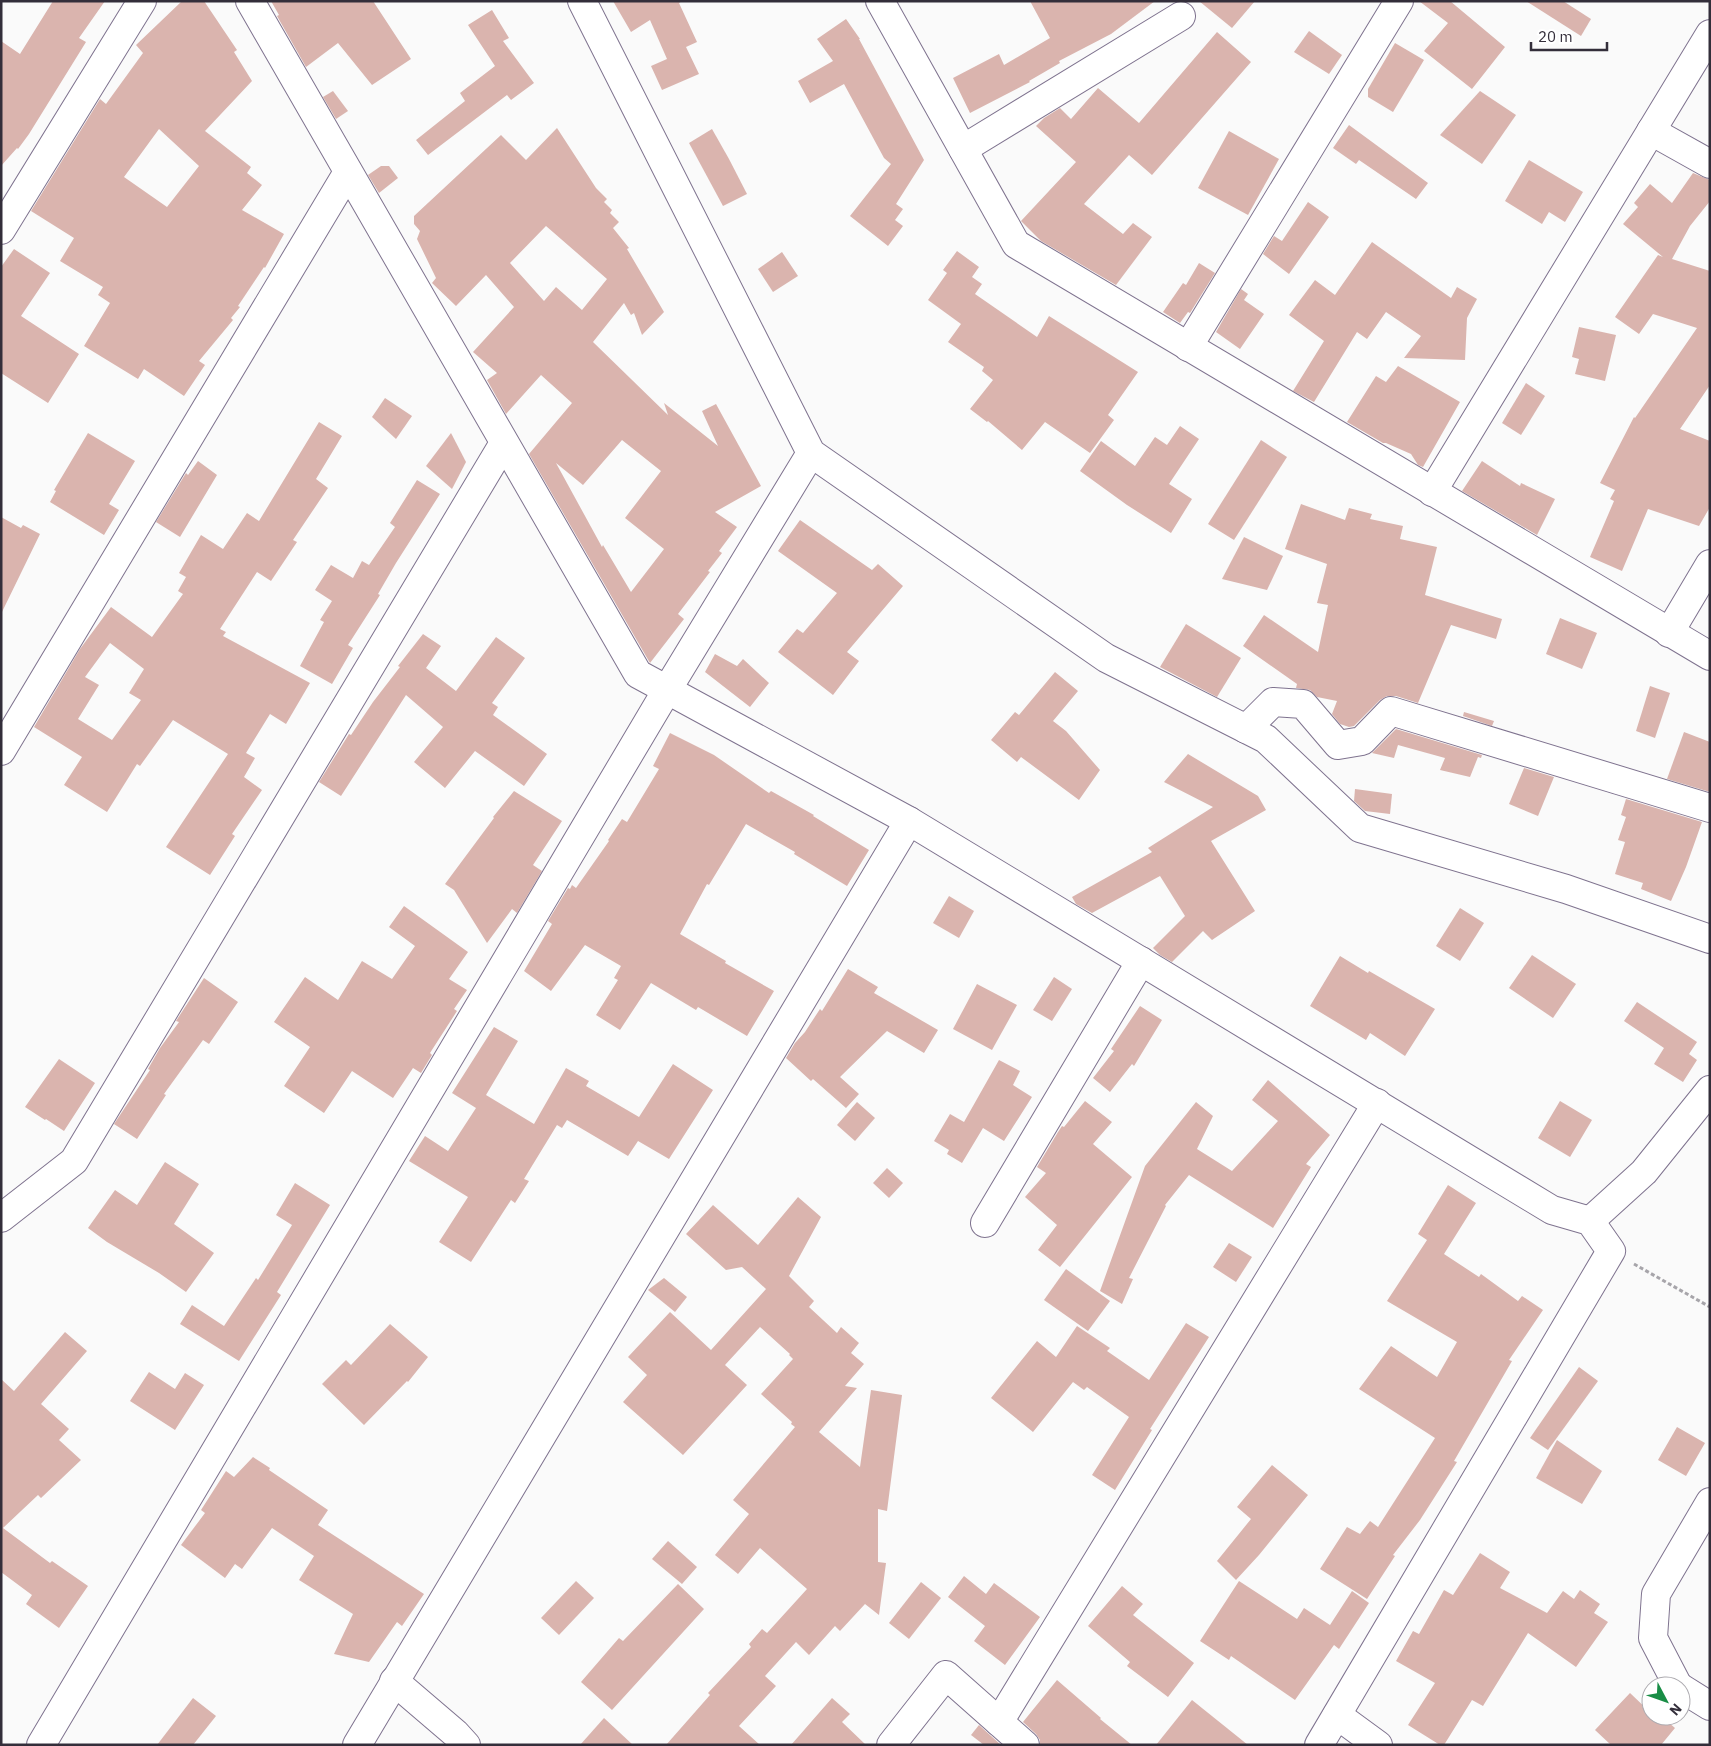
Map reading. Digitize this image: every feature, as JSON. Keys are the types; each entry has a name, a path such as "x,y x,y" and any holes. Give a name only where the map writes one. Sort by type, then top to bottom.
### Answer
{"street":[{"path":"1,230 142,1"},
{"path":"250,1 638,674 909,821 1552,1210 1590,1220 1611,1251 1319,1745"},
{"path":"582,1 811,453 1106,658 1266,739 1360,828 1566,889 1710,939"},
{"path":"880,1 1016,244 1710,656"},
{"path":"1188,347 1399,1"},
{"path":"963,149 1182,16"},
{"path":"1432,492 1710,34"},
{"path":"1650,132 1710,164"},
{"path":"1,751 8,723 348,172"},
{"path":"1,1218 74,1161 504,443"},
{"path":"41,1745 667,690 811,453"},
{"path":"1669,633 1710,564"},
{"path":"1246,729 1273,702 1303,704 1338,745 1362,741 1391,711 1710,808"},
{"path":"357,1745 394,1680 909,821"},
{"path":"985,1223 1141,961"},
{"path":"1590,1220 1644,1172 1710,1090"},
{"path":"999,1722 1377,1103"},
{"path":"1674,1676 1653,1638 1656,1594 1710,1502"},
{"path":"891,1745 946,1675 1025,1745"},
{"path":"394,1680 466,1745"},
{"path":"1691,1694 1710,1706"},
{"path":"1337,1715 1378,1745"}],"path":[{"path":"1611,1251 1710,1307"}],"building":[{"path":"53,1 105,1 79,38 86,42 29,134 18,149 1,166 1,41 20,54"},
{"path":"182,1 204,1 237,50 234,52 252,81 205,131 251,167 247,173 262,185 242,210 284,234 265,268 238,306 240,307 231,318 233,320 199,361 205,365 184,396 144,369 138,379 84,346 110,303 98,295 103,287 60,261 74,238 31,211 100,99 106,104 143,53 136,45","holes":["159,129 199,166 167,207 124,177"]},
{"path":"271,1 373,1 411,59 372,85 338,43 306,67 277,16 279,15"},
{"path":"613,1 682,1 679,3 697,42 686,47 699,74 662,90 651,66 667,59 650,20 631,32"},
{"path":"1030,1 1155,1 1111,34 1059,61 1060,63 1030,82 970,113 953,78 999,54 1004,65 1050,38"},
{"path":"1199,1 1255,1 1232,28"},
{"path":"1419,1 1450,1 1505,47 1472,89 1424,51 1448,23"},
{"path":"1526,1 1563,1 1591,19 1581,36"},
{"path":"492,10 509,38 503,41 534,83 511,100 507,95 428,155 416,140 465,101 460,93 495,66 468,25"},
{"path":"846,19 860,39 924,160 896,204 903,209 895,220 903,226 888,246 850,216 891,164 884,158 844,84 810,103 798,81 833,61 817,39"},
{"path":"1309,31 1342,55 1329,74 1294,52"},
{"path":"1217,32 1251,62 1152,175 1129,155 1084,204 1123,234 1133,223 1152,237 1116,285 1041,241 1021,221 1076,162 1036,126 1044,118 1060,108 1071,119 1098,88 1139,123"},
{"path":"1395,43 1424,60 1393,112 1368,97 1368,89"},
{"path":"333,91 348,111 336,119 323,97"},
{"path":"1480,91 1516,115 1482,164 1440,135"},
{"path":"1349,125 1428,183 1416,199 1359,160 1356,164 1333,148"},
{"path":"557,128 596,188 607,199 604,202 612,210 610,213 619,222 613,228 629,248 627,249 664,312 642,335 634,313 631,315 624,303 593,342 668,415 664,403 718,446 702,411 716,404 761,486 715,512 737,527 719,551 722,553 708,571 710,572 678,614 684,619 650,663 529,454 572,403 541,375 506,414 487,380 497,373 473,352 514,307 486,275 456,306 432,283 436,278 417,239 420,231 414,224 414,216 501,135 526,160","holes":["546,226 607,279 582,310 556,287 544,301 510,263","622,440 661,471 625,518 664,549 631,592 603,545 602,547 556,463 583,485"]},
{"path":"712,129 747,194 723,206 689,143"},
{"path":"1229,131 1279,159 1248,215 1198,188"},
{"path":"1529,160 1583,192 1565,222 1549,212 1542,224 1505,201"},
{"path":"381,166 389,166 398,178 379,193 368,175"},
{"path":"1693,173 1710,180 1710,201 1690,226 1672,259 1710,271 1710,385 1680,429 1710,441 1710,507 1699,526 1648,509 1622,571 1590,557 1614,501 1610,499 1615,490 1600,483 1634,417 1697,328 1653,314 1639,334 1615,317 1658,255 1663,257 1623,224 1638,207 1634,203 1650,184 1672,203"},
{"path":"1308,202 1329,217 1289,274 1263,254 1274,236 1282,241"},
{"path":"1372,242 1451,298 1457,287 1477,299 1467,318 1465,360 1404,358 1421,336 1386,312 1367,339 1357,332 1314,402 1293,391 1324,341 1289,315 1315,280 1335,295"},
{"path":"14,249 50,273 21,316 79,354 48,403 1,373 1,267"},
{"path":"957,251 979,267 972,277 982,284 975,294 1037,337 1049,316 1138,372 1108,415 1114,420 1090,453 1045,422 1022,450 988,421 970,409 993,380 982,371 984,367 948,342 961,324 928,300 947,273 943,270"},
{"path":"782,252 798,276 773,292 758,269"},
{"path":"1199,263 1215,273 1190,313 1188,312 1180,323 1163,312 1183,283 1186,285"},
{"path":"1241,289 1248,294 1244,300 1264,314 1240,349 1216,332"},
{"path":"1579,327 1616,335 1605,381 1575,374 1579,359 1572,357"},
{"path":"1398,366 1460,402 1423,467 1418,465 1411,454 1383,443 1347,422 1376,376 1386,382"},
{"path":"1526,383 1545,396 1521,435 1502,423"},
{"path":"385,398 412,416 396,439 372,417"},
{"path":"319,422 342,436 316,479 328,488 293,540 297,542 271,581 257,572 220,629 226,632 223,636 310,683 286,724 270,714 246,753 255,758 244,777 262,790 232,834 235,836 210,875 166,847 228,754 173,720 140,766 137,764 107,812 64,785 82,757 34,727 80,649 111,607 152,637 183,594 178,591 186,577 179,573 201,535 223,549 247,513 259,521","holes":["110,643 144,669 129,693 141,700 112,740 78,719 99,685 85,677"]},
{"path":"1180,426 1199,439 1169,484 1192,499 1171,533 1127,505 1080,471 1101,441 1135,466 1155,437 1167,445"},
{"path":"88,433 135,461 109,504 119,510 104,535 50,502 56,491 54,490"},
{"path":"451,433 466,462 452,489 426,466"},
{"path":"1261,440 1287,457 1234,540 1208,524"},
{"path":"198,461 217,475 180,537 156,522 186,473 188,475"},
{"path":"1482,461 1520,486 1521,483 1555,499 1537,535 1462,491"},
{"path":"417,480 440,494 396,563 378,594 380,595 348,645 353,648 332,684 300,666 324,622 320,620 332,601 315,590 331,565 353,578 362,561 369,565 395,527 390,523"},
{"path":"1301,504 1345,520 1349,508 1372,514 1370,519 1403,526 1400,539 1437,547 1425,595 1502,619 1496,639 1451,625 1418,703 1396,696 1387,696 1380,700 1354,726 1349,727 1340,724 1332,714 1337,701 1317,697 1310,690 1296,688 1297,684 1243,646 1264,615 1318,652 1328,605 1317,603 1327,564 1285,549"},
{"path":"1,517 21,528 23,525 40,534 1,614"},
{"path":"800,520 872,570 878,564 903,586 847,652 859,661 833,695 778,652 797,629 803,633 837,593 778,551"},
{"path":"1244,537 1283,556 1267,590 1222,579"},
{"path":"1560,618 1597,633 1582,669 1546,654"},
{"path":"1186,624 1241,658 1217,697 1160,667"},
{"path":"423,634 441,646 426,668 456,691 496,637 525,658 492,703 498,707 493,715 547,754 524,786 475,751 445,788 414,762 443,727 406,695 341,796 319,782 349,734 351,735 400,667 398,666"},
{"path":"715,654 737,666 743,659 769,683 750,707 705,672"},
{"path":"1055,672 1078,691 1053,721 1066,731 1100,770 1079,800 1021,757 1017,762 991,740 1015,712 1019,715"},
{"path":"1650,686 1670,693 1655,738 1636,731"},
{"path":"1464,712 1494,721 1492,726 1463,716"},
{"path":"1396,729 1482,755 1481,758 1478,757 1470,777 1440,770 1445,758 1398,745 1394,758 1372,753"},
{"path":"1684,732 1710,742 1710,792 1667,779"},
{"path":"670,733 714,755 769,793 771,791 814,815 869,850 847,886 794,854 795,852 746,824 709,885 707,884 680,934 774,991 747,1036 698,1007 696,1010 651,983 620,1030 596,1015 618,980 614,978 621,966 585,945 551,991 524,971 552,924 548,921 568,888 570,889 572,885 576,888 622,819 627,822 659,769 653,766"},
{"path":"1188,754 1258,796 1266,810 1211,841 1255,911 1212,940 1203,931 1172,962 1153,948 1185,916 1160,876 1092,913 1076,904 1072,897 1152,852 1148,848 1213,807 1164,782"},
{"path":"1524,768 1554,777 1538,816 1509,804"},
{"path":"1355,789 1392,794 1390,814 1365,811 1354,801"},
{"path":"514,791 562,821 533,865 542,871 517,913 512,909 487,943 454,890 445,884"},
{"path":"1626,799 1702,822 1686,867 1671,901 1641,889 1643,883 1615,874 1625,842 1618,840 1626,817 1621,815"},
{"path":"949,896 974,911 959,938 933,923"},
{"path":"404,906 468,952 449,979 467,990 454,1009 457,1011 430,1053 432,1055 421,1073 413,1068 393,1098 352,1071 324,1113 284,1086 310,1047 274,1022 305,977 338,1000 362,961 392,979 415,946 389,927"},
{"path":"1460,908 1484,923 1460,961 1436,946"},
{"path":"1532,955 1576,984 1553,1018 1509,988"},
{"path":"1340,956 1435,1009 1405,1056 1370,1033 1366,1040 1310,1006"},
{"path":"848,969 878,987 874,993 938,1030 924,1053 887,1031 840,1077 859,1094 846,1108 813,1079 811,1081 786,1058 820,1009 822,1011"},
{"path":"1054,977 1072,989 1052,1021 1033,1010"},
{"path":"204,978 238,1002 209,1044 203,1040 164,1094 166,1095 137,1139 114,1124 150,1070 148,1069 160,1048 179,1022 176,1021"},
{"path":"977,984 1017,1005 992,1050 953,1029"},
{"path":"1637,1002 1697,1042 1689,1054 1697,1060 1683,1082 1654,1064 1664,1048 1624,1021"},
{"path":"1140,1006 1162,1020 1134,1066 1132,1064 1110,1092 1093,1078 1114,1051 1111,1049"},
{"path":"494,1027 518,1041 486,1095 534,1124 566,1068 589,1081 586,1086 639,1117 673,1064 713,1090 669,1159 638,1141 628,1156 567,1120 562,1128 557,1125 524,1179 529,1181 515,1203 511,1200 471,1262 439,1242 468,1197 409,1161 425,1136 448,1151 476,1108 452,1093"},
{"path":"59,1059 95,1083 64,1131 25,1107"},
{"path":"999,1060 1020,1071 1013,1085 1032,1097 1004,1141 983,1128 962,1163 947,1154 949,1150 934,1141 950,1114 964,1122"},
{"path":"1268,1080 1330,1135 1306,1164 1311,1167 1273,1228 1189,1175 1165,1205 1129,1278 1133,1279 1122,1304 1100,1291 1145,1166 1196,1102 1213,1116 1197,1149 1232,1171 1278,1121 1252,1100"},
{"path":"1085,1101 1112,1122 1093,1144 1132,1177 1060,1267 1038,1250 1057,1225 1025,1197 1046,1173 1037,1167 1058,1132"},
{"path":"1560,1101 1592,1120 1570,1157 1538,1138"},
{"path":"857,1102 875,1118 855,1141 837,1125"},
{"path":"165,1162 199,1184 174,1224 214,1253 186,1292 88,1228 115,1190 137,1205"},
{"path":"887,1168 903,1183 889,1198 873,1183"},
{"path":"295,1183 330,1205 277,1292 281,1295 239,1361 180,1324 192,1305 224,1326 256,1278 258,1280 292,1225 276,1215"},
{"path":"1448,1185 1476,1203 1444,1254 1479,1277 1481,1274 1518,1301 1522,1296 1543,1310 1509,1360 1512,1361 1454,1461 1457,1462 1420,1520 1393,1555 1395,1556 1367,1599 1320,1569 1347,1527 1360,1534 1370,1521 1378,1527 1435,1438 1359,1389 1391,1346 1437,1377 1457,1342 1387,1301 1427,1240 1418,1234"},
{"path":"798,1197 821,1217 789,1276 814,1301 809,1307 837,1333 841,1327 859,1343 851,1353 864,1364 845,1386 857,1388 819,1432 860,1467 871,1390 902,1395 887,1511 878,1509 878,1562 886,1563 879,1615 865,1604 840,1631 835,1626 809,1655 796,1642 765,1676 776,1686 739,1726 760,1745 666,1745 710,1695 708,1693 751,1647 749,1644 762,1629 767,1633 807,1589 760,1548 738,1574 715,1555 749,1514 733,1500 795,1427 761,1394 793,1359 790,1354 760,1327 725,1365 747,1385 683,1455 623,1402 647,1375 628,1357 670,1312 711,1350 766,1289 742,1267 726,1270 686,1234 713,1205 758,1245"},
{"path":"1229,1243 1252,1257 1236,1282 1213,1267"},
{"path":"1066,1269 1110,1301 1088,1331 1044,1300"},
{"path":"664,1278 687,1297 675,1312 648,1290"},
{"path":"1186,1323 1209,1337 1150,1429 1152,1430 1115,1490 1092,1475 1129,1417 1087,1387 1084,1390 1073,1382 1033,1432 991,1398 1037,1341 1056,1357 1077,1326 1110,1348 1107,1351 1149,1380"},
{"path":"390,1324 428,1357 408,1382 364,1425 322,1384 346,1360 351,1365"},
{"path":"65,1332 87,1351 41,1404 69,1429 59,1440 81,1460 41,1498 38,1495 3,1528 50,1563 52,1561 88,1586 59,1628 26,1604 32,1595 1,1572 1,1379 14,1391"},
{"path":"1579,1367 1598,1381 1548,1450 1530,1438"},
{"path":"149,1372 175,1389 185,1373 204,1385 175,1430 130,1401"},
{"path":"1677,1427 1705,1443 1686,1476 1658,1460"},
{"path":"1557,1440 1602,1471 1582,1504 1536,1478"},
{"path":"253,1457 328,1510 318,1525 424,1594 402,1626 397,1622 369,1662 334,1654 353,1614 299,1580 314,1556 272,1528 242,1569 235,1564 225,1578 181,1545 205,1513 201,1510 226,1471 234,1477"},
{"path":"1272,1465 1308,1495 1236,1580 1217,1561 1251,1519 1237,1507"},
{"path":"668,1541 697,1567 682,1584 652,1559"},
{"path":"1480,1553 1510,1572 1500,1588 1547,1613 1563,1591 1574,1599 1580,1590 1600,1604 1594,1613 1608,1622 1576,1667 1528,1633 1483,1706 1472,1700 1444,1745 1440,1745 1408,1725 1435,1683 1396,1661 1413,1631 1419,1634 1444,1590 1453,1595"},
{"path":"964,1576 986,1594 994,1583 1040,1617 1005,1665 974,1641 985,1626 948,1597"},
{"path":"576,1581 594,1598 559,1635 541,1618"},
{"path":"1239,1581 1297,1619 1304,1608 1330,1625 1352,1591 1369,1603 1339,1649 1334,1645 1295,1700 1231,1656 1229,1660 1200,1641"},
{"path":"921,1582 941,1598 909,1639 889,1623"},
{"path":"678,1584 704,1609 612,1710 581,1682 619,1638 623,1641"},
{"path":"1122,1586 1143,1604 1133,1615 1194,1663 1168,1697 1127,1666 1130,1662 1088,1626"},
{"path":"1057,1680 1132,1745 1040,1745 1040,1740 1036,1734 1023,1722"},
{"path":"1630,1693 1641,1703 1641,1726 1673,1726 1675,1728 1661,1745 1611,1745 1595,1730"},
{"path":"193,1698 216,1716 193,1745 157,1745"},
{"path":"832,1698 850,1714 842,1722 866,1745 791,1745"},
{"path":"1192,1700 1248,1745 1156,1745"},
{"path":"604,1718 633,1745 580,1745"},
{"path":"979,1725 1001,1745 984,1745 971,1735"}]}
